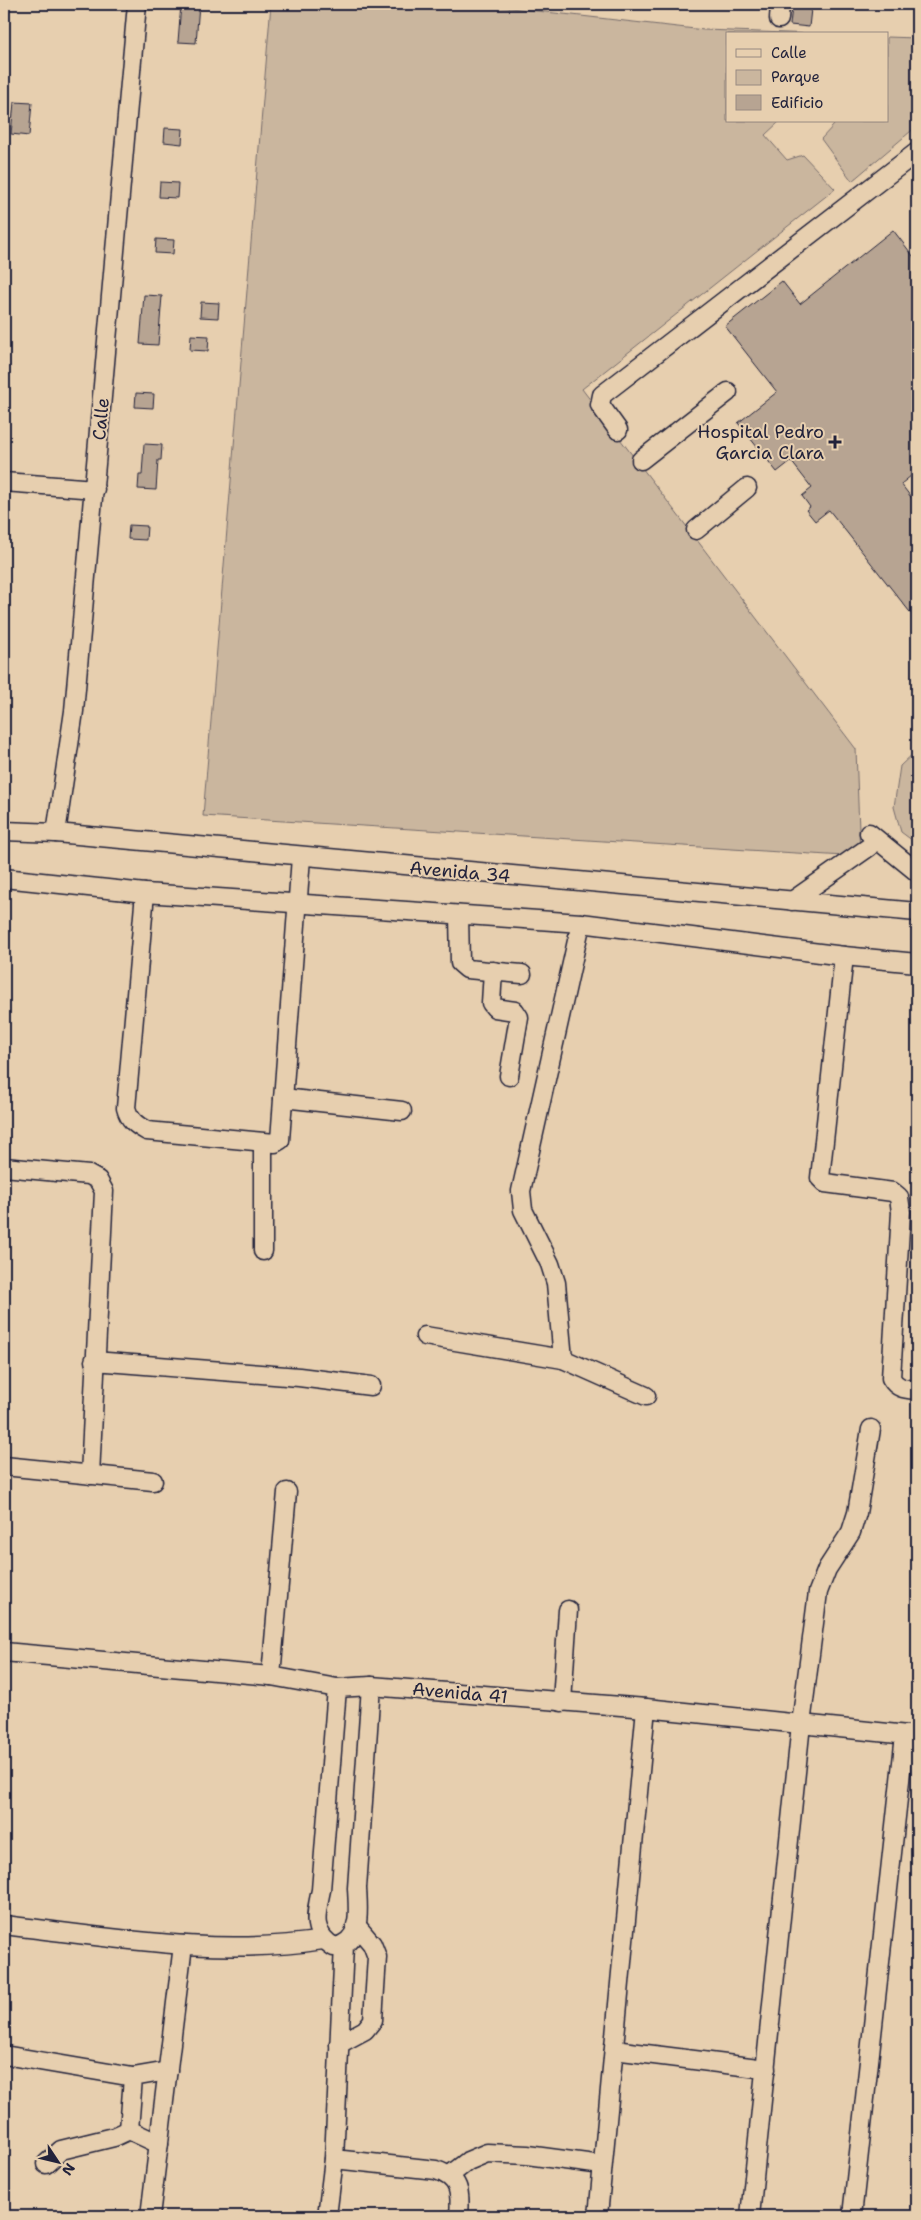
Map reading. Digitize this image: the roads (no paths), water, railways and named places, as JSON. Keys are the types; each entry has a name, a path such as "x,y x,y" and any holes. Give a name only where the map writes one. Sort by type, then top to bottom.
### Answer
{"street":[{"name":"Calle","path":"56,833 74,711 137,4"},
{"path":"618,430 600,405 602,395 917,152"},
{"path":"641,460 728,392"},
{"path":"4,482 95,490"},
{"path":"696,530 747,488"},
{"name":"Avenida 34","path":"4,831 56,833 917,912"},
{"path":"792,901 869,840 917,872"},
{"path":"145,893 126,1108 128,1115 132,1122 147,1131 275,1143 280,1140 301,856"},
{"path":"4,878 145,893 581,923 844,956 917,963"},
{"path":"459,915 460,963 463,967 467,969 522,974"},
{"path":"563,1359 556,1283 550,1264 522,1210 521,1191 581,923"},
{"path":"844,956 820,1178 825,1183 893,1192 900,1197 901,1212 891,1378 894,1384 902,1388 917,1390"},
{"path":"493,971 491,1003 495,1008 514,1011 519,1016 509,1076"},
{"path":"283,1098 402,1111"},
{"path":"262,1143 263,1251"},
{"path":"4,1167 89,1175 98,1180 104,1191 94,1361 90,1475"},
{"path":"425,1336 563,1359 646,1396"},
{"path":"94,1361 299,1377 371,1386"},
{"path":"750,2216 801,1724 818,1592 827,1569 851,1532 857,1513 871,1429"},
{"path":"4,1466 153,1481"},
{"path":"271,1676 287,1492"},
{"path":"562,1702 568,1610"},
{"name":"Avenida 41","path":"4,1652 271,1676 337,1688 371,1686 646,1708 911,1736"},
{"path":"337,1688 321,1890 316,1915 318,1931 322,1940 334,1947 344,1945 354,1936 358,1916 357,1888 371,1686"},
{"path":"598,2216 646,1708"},
{"path":"852,2216 911,1736"},
{"path":"4,1925 183,1945 285,1946 322,1940"},
{"path":"339,2044 365,2030 373,2020 377,1957 372,1944 356,1925"},
{"path":"150,2216 183,1945"},
{"path":"327,2216 334,2159 344,1945"},
{"path":"614,2050 766,2069"},
{"path":"4,2054 133,2077 168,2071"},
{"path":"129,2130 133,2077"},
{"path":"129,2130 159,2144"},
{"path":"46,2164 60,2150 114,2137 129,2130"},
{"path":"450,2175 468,2161 487,2153 527,2155 602,2165"},
{"path":"334,2159 436,2170 450,2175 458,2186 459,2216"}],"place":[{"name":"Hospital Pedro Garcia Clara","path":"835,442"}]}
